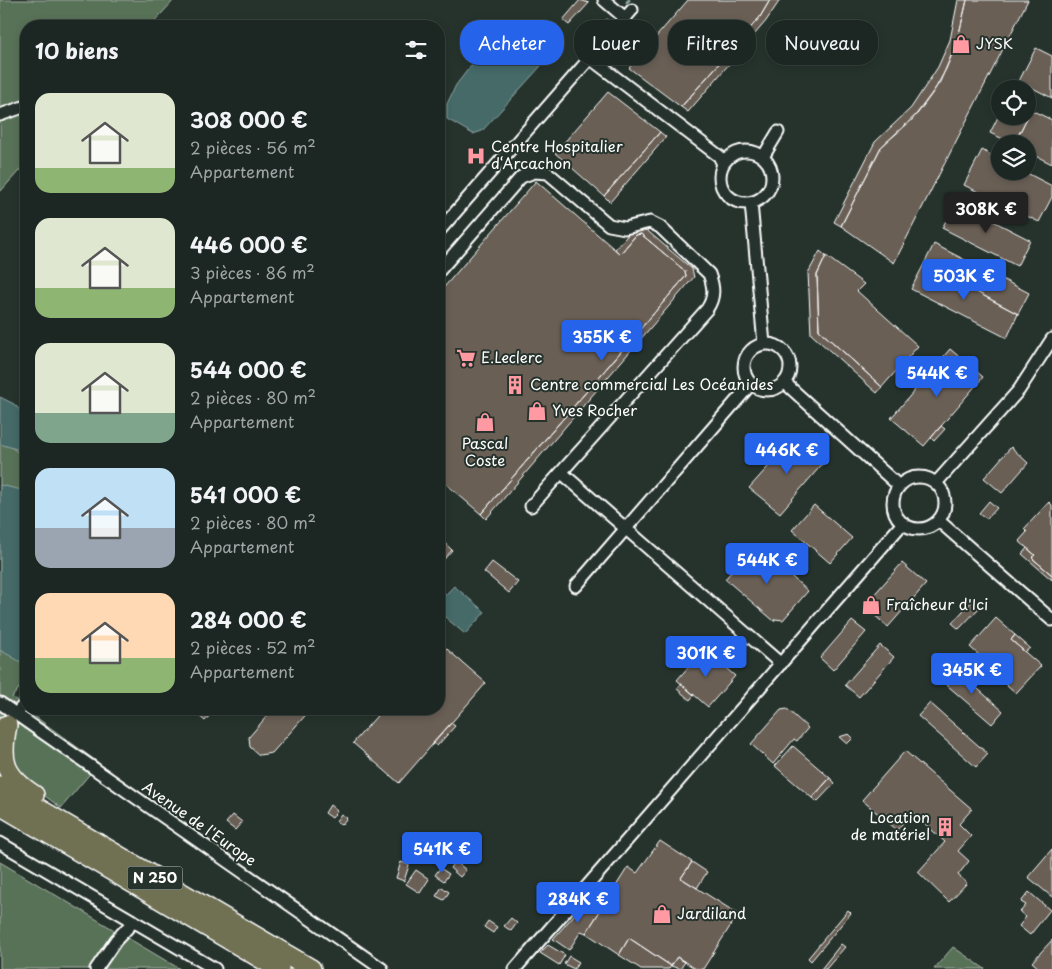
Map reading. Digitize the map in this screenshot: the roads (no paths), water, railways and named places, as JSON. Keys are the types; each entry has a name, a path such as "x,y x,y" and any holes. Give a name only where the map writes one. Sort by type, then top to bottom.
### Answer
{"highway":[{"path":"12,718 2,755 9,774 19,785 52,807 90,839"},
{"name":"N 250","path":"0,786 311,969"},
{"name":"N 250","path":"0,805 279,969"}],"street":[{"path":"604,0 628,14 623,20"},
{"path":"445,224 584,65"},
{"path":"599,65 719,156 723,164"},
{"path":"0,115 20,108"},
{"path":"763,157 778,132"},
{"path":"737,152 755,152 763,157 772,172 773,181 765,196 751,204 734,201 722,189 720,173 723,164 737,152"},
{"path":"445,264 521,178 534,172 548,173 609,225 625,228 650,222 660,227 709,274 713,291 712,300 706,309 532,506"},
{"path":"751,204 764,344"},
{"path":"936,483 1019,390 1052,339"},
{"path":"764,344 778,346 788,356 791,370 785,383 772,390 765,391 751,384 744,371 744,364 751,350 764,344"},
{"path":"785,383 900,486"},
{"path":"576,586 751,384"},
{"path":"562,473 781,664"},
{"path":"917,477 936,483 944,495 946,503 939,521 926,528 917,529 903,523 894,507 894,499 900,486 917,477"},
{"path":"939,521 1052,620"},
{"path":"514,969 903,523"},
{"name":"Avenue de l'Europe","path":"0,703 12,718 382,969"},
{"path":"0,843 215,969"},
{"path":"96,969 116,940 134,921"}],"water":[{"path":"471,65 541,65 482,131 473,134 447,119 447,104 456,85"},
{"path":"0,397 14,404 20,410 20,450 0,444"},
{"path":"0,485 20,490 20,662 0,650"},
{"path":"454,586 485,612 465,634 445,617 445,595"}],"place":[{"name":"JYSK","path":"961,44"},
{"name":"Centre Hospitalier d‘Arcachon","path":"476,156"},
{"name":"E.Leclerc","path":"466,358"},
{"name":"Centre commercial Les Océanides","path":"515,385"},
{"name":"Yves Rocher","path":"537,411"},
{"name":"Pascal Coste","path":"485,422"},
{"name":"Fraîcheur d'Ici","path":"871,605"},
{"name":"Location de matériel","path":"945,827"},
{"name":"Jardiland","path":"662,914"}]}
